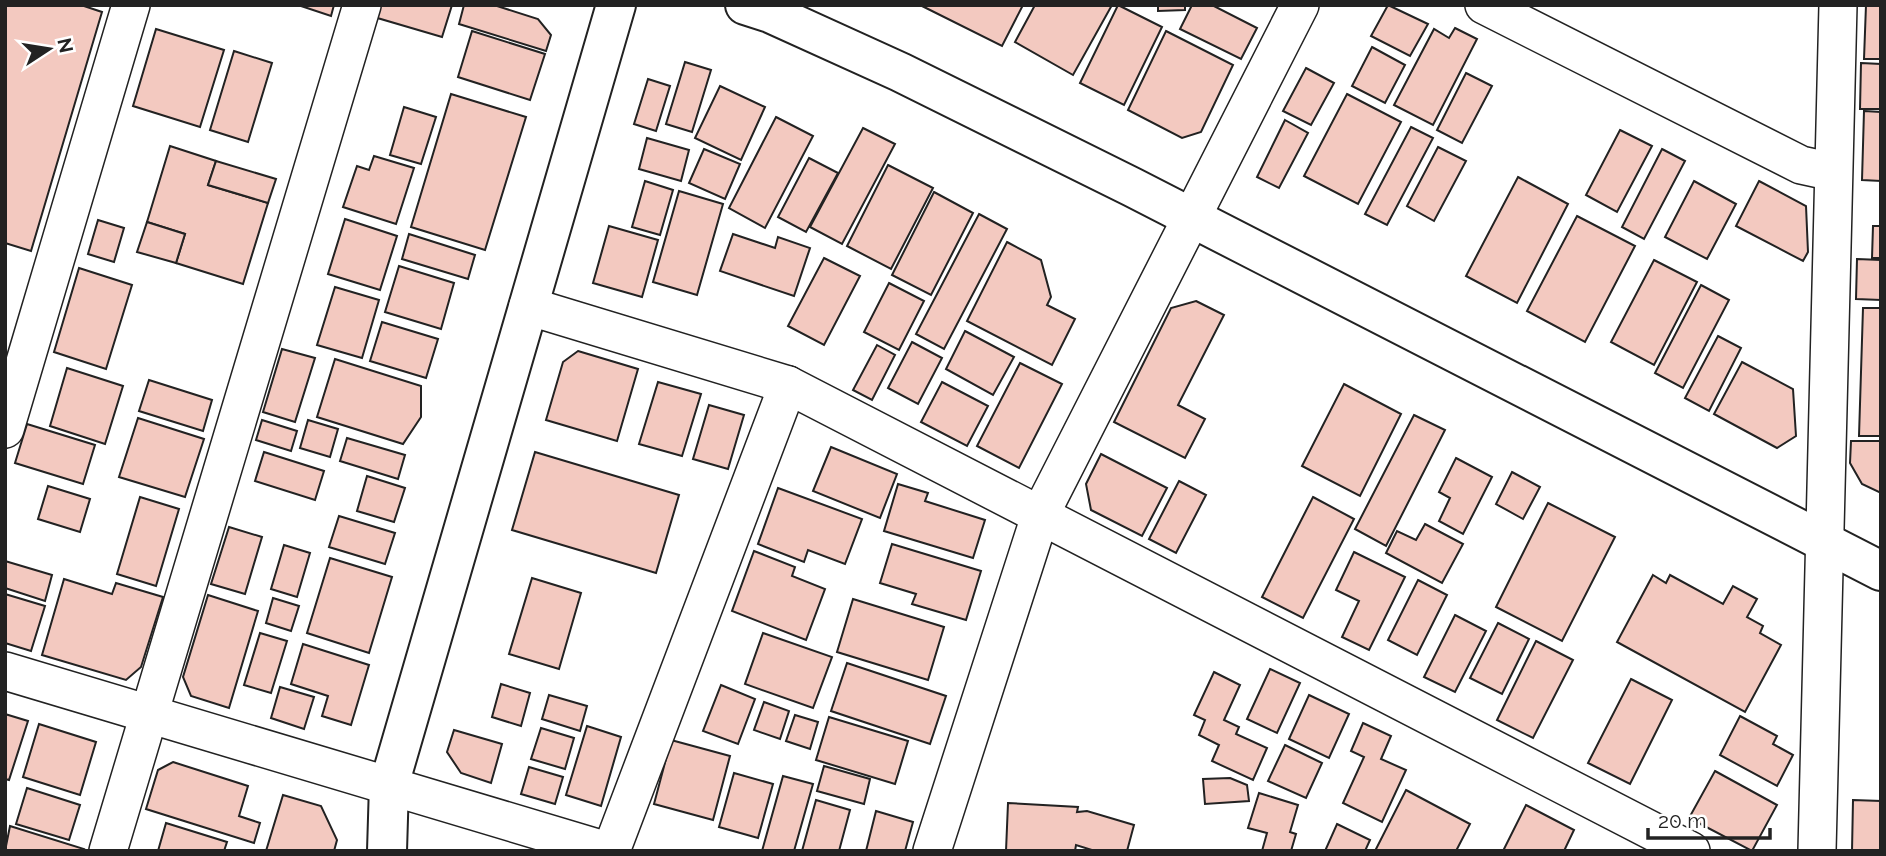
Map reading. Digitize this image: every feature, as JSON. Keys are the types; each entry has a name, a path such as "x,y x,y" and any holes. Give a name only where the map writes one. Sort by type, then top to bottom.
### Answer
{"street":[{"path":"5,429 131,5"},
{"path":"108,851 362,5"},
{"path":"387,851 389,785 616,5"},
{"path":"745,5 769,13 900,72 1190,216 1881,571"},
{"path":"932,851 1041,513 1190,216 1300,5"},
{"path":"1484,5 1801,165 1833,172"},
{"path":"1817,851 1838,5"},
{"path":"528,306 788,385 1041,513 1691,851"},
{"path":"5,671 609,851 788,385"}],"building":[{"path":"5,5 81,5 102,12 31,251 5,243"},
{"path":"298,5 334,5 331,16"},
{"path":"378,5 452,5 442,37 374,17"},
{"path":"464,5 494,5 538,19 551,35 546,51 459,24"},
{"path":"920,5 1023,5 1002,46"},
{"path":"1035,5 1112,5 1073,75 1015,42"},
{"path":"1118,5 1162,27 1124,105 1080,83"},
{"path":"1158,5 1185,5 1185,10 1158,11"},
{"path":"1192,5 1212,5 1257,28 1241,59 1180,29"},
{"path":"1388,5 1428,24 1410,56 1371,36"},
{"path":"1866,5 1881,5 1881,59 1864,59"},
{"path":"1455,28 1477,39 1433,125 1394,105 1434,29 1449,38"},
{"path":"156,29 224,50 200,127 133,106"},
{"path":"472,31 545,54 530,100 458,77"},
{"path":"1166,31 1233,65 1201,132 1182,138 1128,110"},
{"path":"1372,47 1405,65 1385,103 1352,86"},
{"path":"234,51 272,63 248,142 210,130"},
{"path":"685,62 711,70 692,132 666,124"},
{"path":"1861,63 1881,64 1881,109 1860,109"},
{"path":"1306,68 1334,83 1311,125 1283,111"},
{"path":"1466,73 1492,86 1462,143 1437,130"},
{"path":"648,79 670,86 656,131 634,124"},
{"path":"720,86 765,107 741,160 695,138"},
{"path":"451,94 526,117 485,250 411,227"},
{"path":"1347,94 1401,122 1358,204 1304,176"},
{"path":"404,107 436,117 421,164 390,155"},
{"path":"1864,111 1881,112 1881,181 1862,180"},
{"path":"776,117 813,136 765,228 729,208"},
{"path":"1285,120 1308,133 1279,188 1257,177"},
{"path":"1411,127 1433,138 1387,225 1365,214"},
{"path":"863,128 895,144 842,244 810,227"},
{"path":"1620,130 1652,146 1617,212 1586,195"},
{"path":"647,138 689,150 681,181 639,169"},
{"path":"170,146 216,161 208,185 268,203 243,284 176,263 185,234 147,222"},
{"path":"1438,147 1466,161 1434,221 1407,206"},
{"path":"704,149 740,164 725,199 689,183"},
{"path":"1662,149 1685,161 1644,239 1622,227"},
{"path":"374,156 414,168 396,224 343,207 357,166 369,170"},
{"path":"809,158 838,173 806,232 778,217"},
{"path":"216,161 276,179 268,203 208,185"},
{"path":"888,165 933,188 891,269 847,246"},
{"path":"1518,177 1568,204 1517,303 1466,276"},
{"path":"645,181 673,190 660,235 632,227"},
{"path":"1694,181 1736,204 1707,259 1665,237"},
{"path":"1759,181 1806,206 1808,252 1803,261 1736,226"},
{"path":"679,191 723,204 697,295 653,282"},
{"path":"934,192 973,213 931,295 892,275"},
{"path":"979,214 1007,229 944,349 916,334"},
{"path":"1577,216 1635,246 1585,342 1527,311"},
{"path":"345,219 397,236 380,290 328,274"},
{"path":"98,220 124,228 114,262 88,254"},
{"path":"147,222 185,234 176,263 137,252"},
{"path":"609,226 658,240 642,297 593,283"},
{"path":"1873,226 1881,226 1881,258 1872,258"},
{"path":"409,234 475,255 468,279 402,259"},
{"path":"733,234 775,248 778,237 810,248 794,296 720,271"},
{"path":"1007,242 1041,260 1051,297 1047,305 1075,319 1052,365 967,321"},
{"path":"824,258 860,276 824,345 788,326"},
{"path":"1857,259 1881,260 1881,300 1856,299"},
{"path":"1654,260 1697,282 1654,365 1611,342"},
{"path":"399,266 454,283 441,329 385,312"},
{"path":"79,268 132,285 106,369 54,352"},
{"path":"889,283 924,301 899,350 864,332"},
{"path":"1701,285 1729,300 1683,388 1655,373"},
{"path":"335,287 379,300 362,358 317,345"},
{"path":"1196,301 1224,315 1178,405 1205,419 1185,458 1114,422 1171,308"},
{"path":"1863,308 1881,308 1881,436 1859,436"},
{"path":"382,322 438,339 426,378 370,361"},
{"path":"965,331 1014,357 993,395 946,369"},
{"path":"1718,336 1741,348 1709,411 1685,398"},
{"path":"912,342 942,358 918,404 888,388"},
{"path":"877,345 895,355 872,400 853,390"},
{"path":"282,349 315,358 295,422 263,412"},
{"path":"578,351 638,369 617,441 546,420 563,362"},
{"path":"335,359 421,386 421,417 403,444 317,417"},
{"path":"1742,362 1793,389 1796,436 1777,448 1714,414"},
{"path":"1020,363 1062,384 1019,468 977,446"},
{"path":"67,368 123,386 105,444 50,426"},
{"path":"149,380 212,400 203,431 139,411"},
{"path":"658,382 701,394 682,456 639,444"},
{"path":"942,382 988,406 967,446 921,422"},
{"path":"1344,384 1401,414 1360,496 1302,466"},
{"path":"709,405 744,415 728,469 693,459"},
{"path":"1414,415 1445,430 1386,546 1355,529"},
{"path":"138,418 204,439 185,497 119,477"},
{"path":"262,420 297,431 291,451 256,440"},
{"path":"308,420 338,429 330,457 300,448"},
{"path":"27,424 95,445 83,484 15,463"},
{"path":"347,438 405,455 398,479 340,461"},
{"path":"1851,441 1881,441 1881,493 1862,484 1850,463"},
{"path":"831,447 897,474 880,518 813,491"},
{"path":"264,452 324,471 315,500 255,481"},
{"path":"535,452 679,495 656,573 512,530"},
{"path":"1101,454 1167,488 1142,536 1091,510 1086,484"},
{"path":"1456,458 1492,477 1463,534 1439,521 1450,498 1439,492"},
{"path":"1512,472 1540,487 1523,519 1496,504"},
{"path":"367,476 405,488 394,522 357,511"},
{"path":"1179,481 1206,495 1176,553 1149,539"},
{"path":"898,484 928,493 925,501 985,520 973,558 884,531"},
{"path":"48,486 90,499 80,532 38,519"},
{"path":"778,488 862,519 845,564 808,550 804,562 758,544"},
{"path":"140,497 179,509 156,586 117,574"},
{"path":"1313,497 1354,519 1303,618 1262,597"},
{"path":"1548,503 1615,537 1562,641 1496,607"},
{"path":"339,516 395,533 385,564 329,547"},
{"path":"1425,524 1463,544 1442,583 1386,553 1397,531 1416,540"},
{"path":"229,527 262,537 245,594 211,584"},
{"path":"892,544 981,571 966,620 912,604 916,594 880,583"},
{"path":"284,545 310,553 297,597 271,589"},
{"path":"754,551 795,567 792,576 825,589 806,640 732,611"},
{"path":"1354,552 1405,577 1369,650 1342,637 1359,601 1336,590"},
{"path":"330,558 392,577 369,653 307,633"},
{"path":"5,561 52,575 45,601 5,588"},
{"path":"1653,575 1666,583 1670,575 1723,604 1733,586 1757,599 1747,617 1763,626 1760,633 1781,645 1745,712 1617,642"},
{"path":"532,578 581,593 559,669 509,654"},
{"path":"64,579 112,594 116,583 163,597 141,667 126,680 42,655"},
{"path":"1418,580 1447,595 1417,655 1388,640"},
{"path":"5,594 45,606 31,651 5,643"},
{"path":"208,595 258,611 229,708 191,696 183,677"},
{"path":"273,598 299,606 291,631 266,623"},
{"path":"853,599 944,627 928,680 837,652"},
{"path":"1455,615 1486,631 1455,692 1424,677"},
{"path":"1498,623 1529,639 1502,694 1470,678"},
{"path":"260,633 287,641 271,693 244,685"},
{"path":"763,633 832,657 813,708 745,684"},
{"path":"1536,641 1573,660 1533,738 1497,720"},
{"path":"303,644 369,665 351,725 322,716 328,696 291,684"},
{"path":"847,663 946,696 930,744 831,711"},
{"path":"1270,669 1300,683 1277,733 1247,719"},
{"path":"1214,672 1240,685 1224,720 1239,727 1236,734 1267,748 1253,780 1212,761 1219,745 1199,735 1205,720 1194,715"},
{"path":"1631,679 1672,700 1630,784 1588,763"},
{"path":"501,684 530,693 521,726 492,717"},
{"path":"721,685 755,699 738,744 703,731"},
{"path":"280,687 314,697 304,729 271,718"},
{"path":"549,695 587,706 580,731 542,719"},
{"path":"1309,695 1349,714 1329,758 1289,739"},
{"path":"764,702 789,711 780,739 754,730"},
{"path":"5,714 28,721 9,780 5,779"},
{"path":"795,715 818,722 810,749 786,741"},
{"path":"1740,716 1777,736 1773,744 1793,755 1777,786 1720,755"},
{"path":"829,717 908,741 895,784 816,760"},
{"path":"1363,723 1391,736 1381,759 1406,770 1382,822 1343,803 1364,757 1351,751"},
{"path":"39,724 96,742 80,795 23,777"},
{"path":"587,726 621,737 601,806 566,795"},
{"path":"541,728 574,738 565,769 531,759"},
{"path":"454,730 502,744 491,783 461,773 447,752"},
{"path":"671,740 730,756 713,820 654,804"},
{"path":"1285,745 1322,763 1306,798 1268,781"},
{"path":"173,762 248,786 239,816 260,823 254,843 146,809 158,770"},
{"path":"824,766 870,779 864,804 817,791"},
{"path":"529,767 563,777 555,804 521,794"},
{"path":"1715,771 1777,805 1752,851 1689,818"},
{"path":"734,773 773,784 758,838 719,827"},
{"path":"783,776 813,784 794,851 762,851"},
{"path":"1230,778 1247,785 1249,801 1205,804 1203,779"},
{"path":"27,788 80,805 69,840 16,824"},
{"path":"1406,790 1470,824 1456,851 1375,851"},
{"path":"1259,793 1298,805 1290,832 1296,834 1291,851 1262,851 1267,833 1248,828"},
{"path":"283,795 321,806 337,840 334,851 266,851"},
{"path":"816,800 850,810 839,851 802,851"},
{"path":"1853,800 1881,801 1881,851 1852,851"},
{"path":"1008,803 1078,807 1077,812 1087,811 1134,825 1127,851 1095,851 1076,845 1075,851 1006,851"},
{"path":"1526,805 1574,830 1564,851 1503,851"},
{"path":"876,811 913,822 905,851 866,851"},
{"path":"166,823 227,842 224,851 158,851"},
{"path":"1337,824 1370,840 1365,851 1325,851"},
{"path":"10,826 84,849 5,851"}]}
